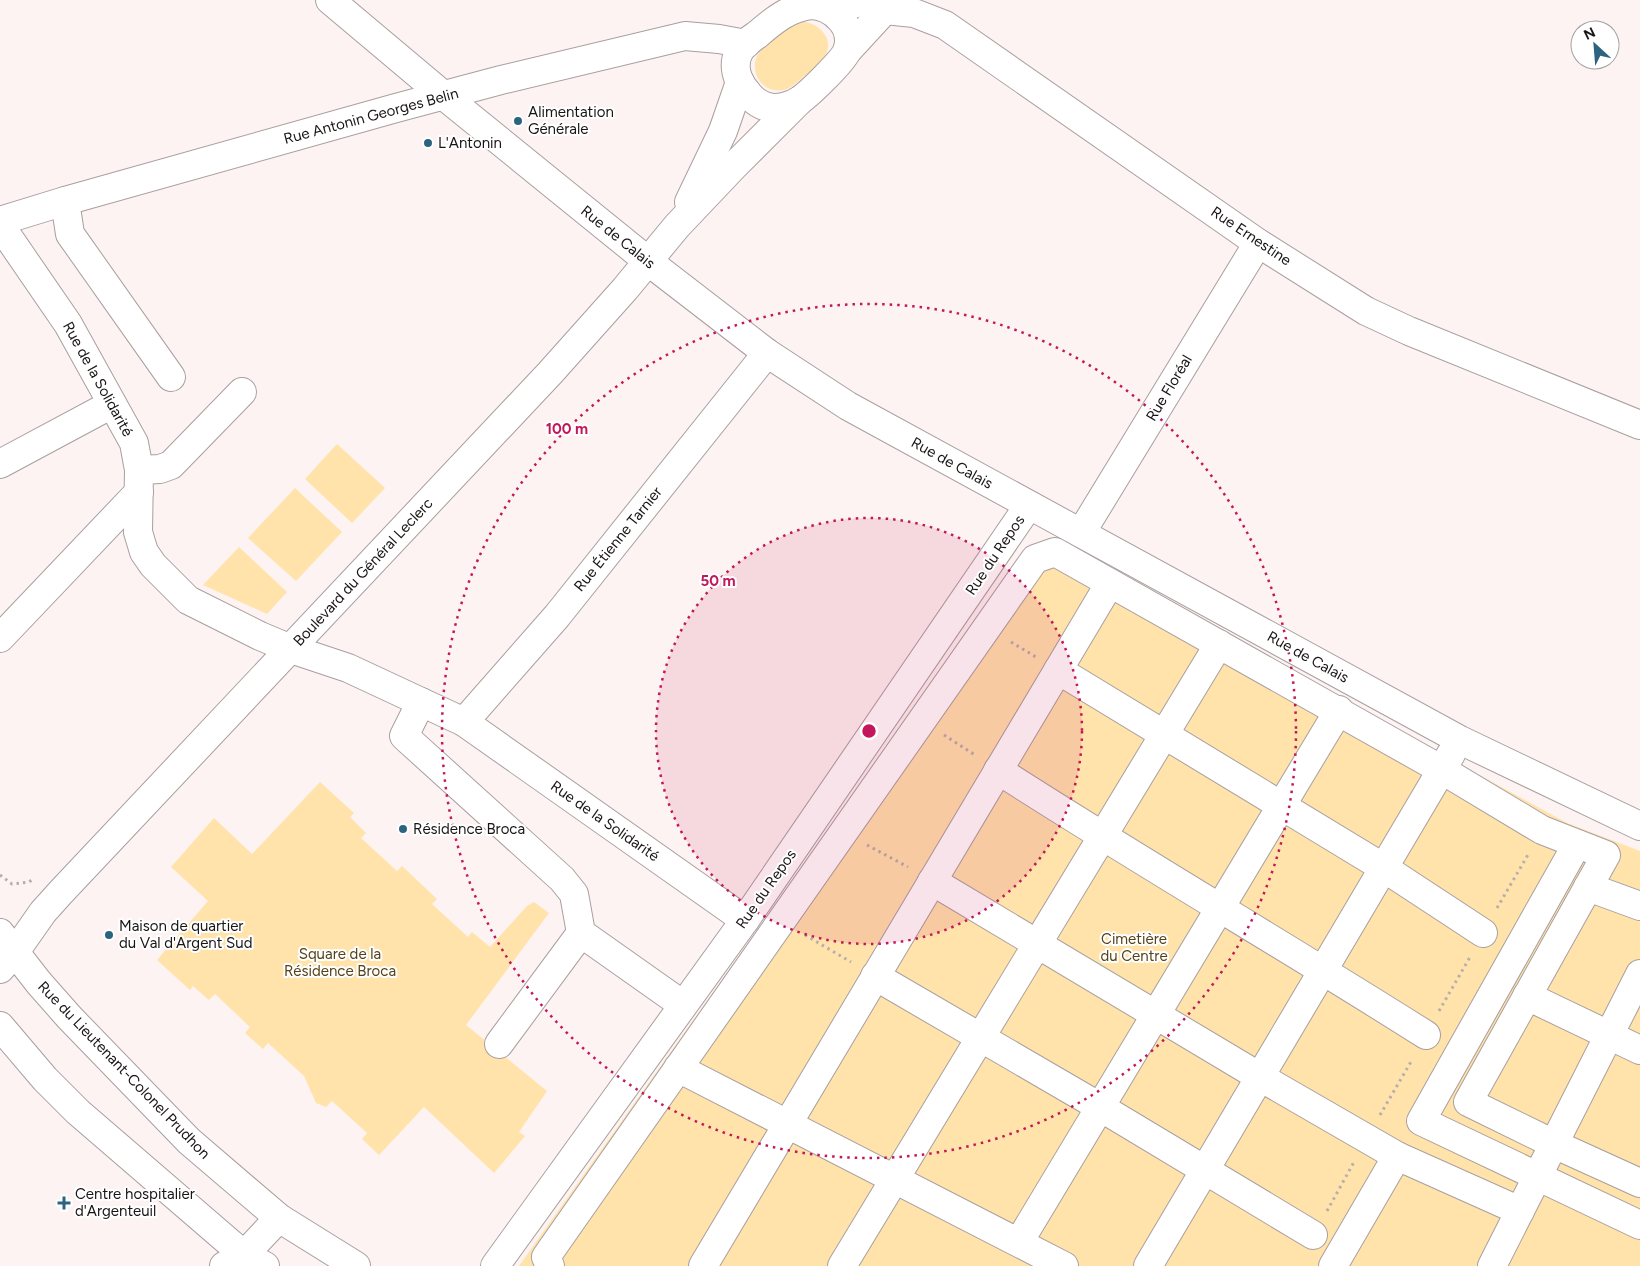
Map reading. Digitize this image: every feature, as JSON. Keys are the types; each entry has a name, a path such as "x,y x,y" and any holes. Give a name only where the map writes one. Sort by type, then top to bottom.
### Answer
{"street":[{"name":"Rue de Calais","path":"330,0 648,262 767,353 848,406 1460,740 1640,826"},
{"path":"881,3 843,59 799,101 782,107 766,107 750,96 740,82 736,74 736,65 740,51 780,16 794,9 818,5 881,3"},
{"name":"Rue Ernestine","path":"881,3 914,12 945,25 1258,243 1366,311 1418,335 1640,426"},
{"path":"818,5 839,16 844,24 849,40 848,50"},
{"name":"Rue Antonin Georges Belin","path":"0,221 443,95 685,36 746,44"},
{"name":"Boulevard du Général Leclerc","path":"677,226 723,131 740,82"},
{"name":"Boulevard du Général Leclerc","path":"5,951 550,373 648,262 677,226 799,101"},
{"path":"65,201 70,234 172,377"},
{"name":"Rue de la Solidarité","path":"0,225 68,324 134,443 139,481 138,532 144,552 153,565 188,600 260,636 291,649 348,668 464,722 745,920"},
{"name":"Rue Floréal","path":"1081,532 1258,243"},
{"name":"Rue Étienne Tarnier","path":"464,722 557,616 767,353"},
{"path":"0,638 139,481 171,465 242,392"},
{"path":"0,464 112,404"},
{"name":"Rue du Repos","path":"495,1266 745,920 1029,505"},
{"path":"550,1266 546,1257 1035,559 1055,552 1338,710 1542,830 1606,855 1468,1102 1640,1183"},
{"path":"702,1266 1110,583"},
{"path":"842,1266 1219,644"},
{"path":"1058,670 1384,868 1483,933"},
{"path":"421,702 404,736 562,879 574,894 581,933 683,1005"},
{"path":"1019,1242 1338,710"},
{"path":"1148,1266 1460,740"},
{"path":"998,770 1102,837 1426,1034"},
{"path":"1577,844 1421,1121 1640,1225"},
{"path":"932,880 1260,1077 1397,1156 1520,1211"},
{"path":"1588,887 1640,906"},
{"path":"0,924 43,912"},
{"path":"498,1044 581,933"},
{"name":"Rue du Lieutenant-Colonel Prudhon","path":"5,951 189,1141 279,1218 356,1266"},
{"path":"1492,1266 1640,974"},
{"path":"875,976 1313,1235"},
{"path":"1527,996 1640,1050"},
{"path":"0,1026 45,1079 78,1112 244,1262 279,1218"},
{"path":"678,1068 1064,1266"},
{"path":"1333,1266 1397,1156"}],"path":[{"path":"987,628 1058,670"},
{"path":"922,720 998,770"},
{"path":"844,832 932,880"},
{"path":"781,921 875,976"}],"green space":[{"path":"806,22 817,27 825,34 828,44 823,59 815,68 789,88 772,90 766,87 756,73 755,64 757,56 786,29 796,23"},
{"path":"337,444 385,488 352,523 305,479"},
{"path":"295,488 342,532 296,581 248,538"},
{"name":"Cimetière du Centre","path":"1058,545 1567,823 1640,851 1640,1266 519,1266 1026,551"},
{"path":"239,547 287,592 267,614 203,585"},
{"name":"Square de la Résidence Broca","path":"320,782 354,813 350,817 366,833 361,838 397,871 402,866 437,899 432,904 468,937 472,932 490,947 527,906 534,902 549,913 466,1025 547,1091 519,1132 525,1136 494,1173 424,1107 379,1155 362,1139 367,1133 332,1101 326,1107 316,1103 304,1076 268,1043 263,1049 245,1033 250,1027 215,994 209,1000 193,986 190,990 157,960 208,901 171,867 214,818 252,854"}],"place":[{"name":"Alimentation Générale","path":"518,121"},
{"name":"L'Antonin","path":"428,143"},
{"name":"Résidence Broca","path":"403,829"},
{"name":"Maison de quartier du Val d'Argent Sud","path":"109,935"},
{"name":"Centre hospitalier d'Argenteuil","path":"64,1203"}]}
